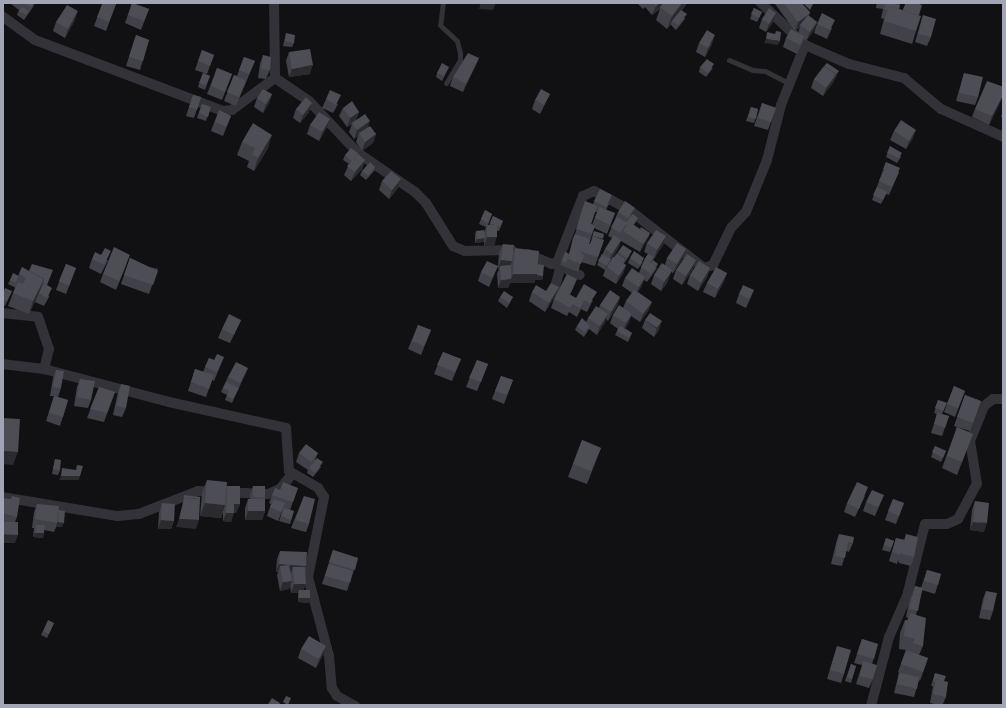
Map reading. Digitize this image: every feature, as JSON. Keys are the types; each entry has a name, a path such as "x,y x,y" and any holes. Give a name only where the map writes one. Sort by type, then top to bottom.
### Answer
{"street":[{"path":"274,2 275,78"},
{"path":"760,2 805,45 849,64 904,78 940,109 1004,137"},
{"path":"2,16 26,36 223,111 232,110 275,78"},
{"path":"554,291 558,266 583,196 591,191 628,209 704,268 713,265 730,228 746,212 767,160 789,83 805,45"},
{"path":"275,78 309,102 358,153 415,192 426,203 453,246 465,250 510,249 580,275"},
{"path":"2,313 38,317 49,349 44,369"},
{"path":"2,364 44,369 169,402 284,426 289,432 288,467 292,474 318,488 324,497 308,577 329,656 332,688 337,696 355,706"},
{"path":"871,706 889,637 907,596 925,524 953,522 975,490 977,478 965,440 984,407 993,399 1004,399"},
{"path":"2,497 117,516 139,514 198,491 268,495 280,489 292,474"}],"lane":[{"path":"443,2 440,25 457,41 460,53 460,61 446,83"},
{"path":"729,60 753,70 765,71 789,83"}],"building":[{"path":"103,2 116,4 109,22 97,17"},
{"path":"664,2 683,2 672,16 660,7"},
{"path":"783,2 801,2 810,13 798,22"},
{"path":"803,2 814,2 810,10"},
{"path":"886,2 900,5 899,9 889,6 888,10 884,9"},
{"path":"906,2 922,5 919,15 903,10"},
{"path":"132,3 149,9 144,21 128,15"},
{"path":"67,5 78,11 68,29 56,22"},
{"path":"889,6 921,16 916,31 884,21"},
{"path":"22,7 29,11 26,15 19,11"},
{"path":"754,8 762,12 759,18 751,14"},
{"path":"769,8 776,13 769,24 762,19"},
{"path":"681,10 687,14 678,25 672,21"},
{"path":"822,13 835,20 830,30 817,24"},
{"path":"808,15 817,22 810,32 800,25"},
{"path":"923,15 936,19 931,37 918,34"},
{"path":"791,29 804,36 800,45 786,38"},
{"path":"707,30 715,35 708,48 699,43"},
{"path":"776,31 781,32 780,41 766,39 767,32 775,34"},
{"path":"286,33 295,35 294,43 285,41"},
{"path":"136,35 149,40 143,61 129,57"},
{"path":"310,49 313,65 292,69 289,52"},
{"path":"202,50 214,55 210,66 198,61"},
{"path":"468,53 479,58 466,84 453,77"},
{"path":"263,55 271,57 270,70 261,69"},
{"path":"244,57 255,61 249,74 239,70"},
{"path":"707,59 714,64 708,73 700,67"},
{"path":"442,63 449,67 444,76 437,73"},
{"path":"827,63 839,71 835,76 836,74 824,66"},
{"path":"824,66 836,74 826,88 814,79"},
{"path":"217,68 232,74 225,92 211,86"},
{"path":"203,73 210,76 206,85 199,83"},
{"path":"964,73 983,77 978,97 959,93"},
{"path":"234,75 246,81 239,97 227,92"},
{"path":"987,81 1004,87 1004,93 992,116 975,109"},
{"path":"263,89 272,94 266,104 257,98"},
{"path":"541,89 550,94 544,105 535,100"},
{"path":"330,90 341,95 336,105 326,99"},
{"path":"193,95 201,97 197,110 189,107"},
{"path":"306,97 312,103 303,115 296,109"},
{"path":"352,101 359,112 350,118 343,108"},
{"path":"762,103 776,108 771,122 758,118"},
{"path":"202,104 211,107 208,117 199,113"},
{"path":"751,107 758,109 756,119 748,117"},
{"path":"219,110 231,116 226,127 215,122"},
{"path":"319,112 330,119 322,132 310,125"},
{"path":"365,114 370,121 357,130 352,123"},
{"path":"901,120 916,130 909,141 894,131"},
{"path":"253,123 272,135 258,158 252,154 255,148 242,142"},
{"path":"370,126 376,134 365,142 359,133"},
{"path":"890,146 902,153 899,158 887,153"},
{"path":"351,148 358,153 352,161 345,155"},
{"path":"358,154 365,160 355,172 347,166"},
{"path":"370,162 375,167 368,176 362,171"},
{"path":"886,162 900,168 898,172 886,167 883,169"},
{"path":"886,167 899,172 892,187 879,181"},
{"path":"391,171 401,179 392,190 382,181"},
{"path":"877,187 887,192 883,200 873,195"},
{"path":"600,189 612,195 606,207 594,201"},
{"path":"585,201 597,206 591,224 595,226 592,234 576,229"},
{"path":"625,201 635,208 628,218 618,212"},
{"path":"599,207 615,213 610,225 595,218"},
{"path":"485,210 492,214 488,223 481,219"},
{"path":"633,214 638,218 633,225 629,222 627,226 626,223"},
{"path":"493,216 503,221 500,227 490,223"},
{"path":"617,217 627,223 620,233 611,227"},
{"path":"629,222 649,235 643,244 623,231"},
{"path":"487,225 497,225 497,237 487,237"},
{"path":"484,230 485,238 477,239 476,231"},
{"path":"656,230 666,236 657,250 647,243"},
{"path":"594,231 604,234 603,239 593,236 591,240"},
{"path":"575,234 590,239 589,244 573,238"},
{"path":"614,235 621,240 612,254 605,249"},
{"path":"593,236 604,240 598,257 579,251 584,255 581,264 568,259 573,238 590,244"},
{"path":"677,243 686,249 677,264 667,258"},
{"path":"503,244 514,245 512,261 501,260"},
{"path":"623,245 632,251 627,258 618,252"},
{"path":"114,247 130,255 119,281 103,274"},
{"path":"105,248 111,251 104,265 92,259 95,252 101,255"},
{"path":"515,248 539,251 537,274 513,274"},
{"path":"634,251 644,258 640,265 630,258"},
{"path":"565,252 569,254 566,263 562,261"},
{"path":"602,254 611,259 607,266 598,261"},
{"path":"617,254 625,259 623,263 614,258"},
{"path":"648,254 654,257 650,262 644,260"},
{"path":"687,254 696,260 686,276 676,270"},
{"path":"613,257 626,265 619,276 607,267"},
{"path":"130,258 158,271 153,285 124,275"},
{"path":"646,259 656,266 651,274 641,267"},
{"path":"487,261 498,266 492,278 481,272"},
{"path":"699,261 710,268 701,283 690,275"},
{"path":"662,263 672,270 670,274 659,267"},
{"path":"32,264 53,270 47,285 52,288 47,298 39,293 44,279 29,271"},
{"path":"66,264 76,268 69,286 59,281"},
{"path":"538,264 544,265 543,276 537,275"},
{"path":"511,265 511,279 501,280 500,266"},
{"path":"22,267 44,279 33,301 13,293 18,282 23,284 26,278 19,274"},
{"path":"659,267 670,274 664,282 654,275"},
{"path":"716,267 727,273 718,289 707,283"},
{"path":"632,268 645,277 639,287 625,278"},
{"path":"13,273 19,276 15,283 10,280"},
{"path":"567,274 577,279 570,294 565,292 576,298 584,284 597,292 590,303 584,300 580,308 572,304 570,308 554,299"},
{"path":"551,283 559,287 549,303 532,292 536,285 546,291"},
{"path":"743,285 754,290 749,299 739,294"},
{"path":"5,288 12,291 7,301 2,299"},
{"path":"610,290 620,297 611,312 600,305"},
{"path":"634,290 652,302 643,314 626,301"},
{"path":"504,291 513,297 509,303 500,297"},
{"path":"619,305 632,314 626,323 613,315"},
{"path":"596,306 608,314 600,326 588,318"},
{"path":"650,313 662,321 657,328 645,320"},
{"path":"229,314 241,320 234,335 222,329"},
{"path":"582,318 590,326 585,332 577,326"},
{"path":"418,325 431,330 424,346 412,341"},
{"path":"620,326 632,333 629,338 617,331"},
{"path":"443,352 461,359 455,372 437,365"},
{"path":"217,354 224,357 217,372 205,367 209,358 214,360"},
{"path":"477,360 488,364 481,382 469,378"},
{"path":"236,362 248,368 240,383 228,377"},
{"path":"195,369 214,375 209,389 191,382"},
{"path":"56,370 64,371 61,388 53,387"},
{"path":"501,376 513,380 507,395 495,391"},
{"path":"80,379 95,381 91,400 77,397"},
{"path":"226,382 239,388 233,399 227,396 229,391 223,388"},
{"path":"121,384 130,386 126,408 116,406"},
{"path":"954,386 965,391 958,408 947,404"},
{"path":"99,387 115,392 107,413 90,409"},
{"path":"965,395 981,401 973,423 957,417"},
{"path":"54,396 68,400 63,417 49,413"},
{"path":"938,400 947,403 943,411 935,408"},
{"path":"937,413 949,416 945,428 934,424"},
{"path":"2,418 20,419 18,452 2,451"},
{"path":"957,427 973,434 962,462 947,456"},
{"path":"582,440 601,448 591,471 573,464"},
{"path":"306,444 318,453 311,462 299,453"},
{"path":"935,446 946,451 943,458 932,452"},
{"path":"317,458 323,462 315,473 309,468"},
{"path":"55,459 61,460 60,470 53,469"},
{"path":"77,465 83,466 80,476 61,476 62,468 76,470"},
{"path":"207,480 227,482 225,505 205,503"},
{"path":"283,482 298,488 293,502 272,495 275,488 280,490"},
{"path":"857,482 868,487 859,509 847,503"},
{"path":"227,486 240,486 240,504 234,504 234,513 226,513"},
{"path":"253,486 265,486 265,498 253,497"},
{"path":"872,490 884,495 878,507 866,502"},
{"path":"184,495 200,497 200,499 184,498"},
{"path":"12,496 20,498 17,517 2,513 2,498 11,499"},
{"path":"304,496 315,499 309,524 295,520"},
{"path":"184,498 200,499 199,520 179,519"},
{"path":"248,499 265,499 265,511 248,511"},
{"path":"274,499 285,503 281,512 270,507"},
{"path":"893,499 904,503 899,516 888,511"},
{"path":"975,501 989,503 987,523 973,522"},
{"path":"162,503 175,504 174,521 161,520"},
{"path":"37,504 59,506 57,523 35,519"},
{"path":"284,508 294,511 291,520 281,516"},
{"path":"59,510 65,511 64,523 58,522"},
{"path":"2,522 18,522 18,535 2,534"},
{"path":"36,525 45,525 44,533 35,533"},
{"path":"839,534 854,537 853,543 848,542 845,558 835,556"},
{"path":"906,534 918,537 914,557 902,554 901,551 900,555 892,552 896,538 905,540"},
{"path":"886,538 894,541 891,548 884,545"},
{"path":"333,550 358,558 355,570 329,562"},
{"path":"280,551 307,552 306,566 279,564"},
{"path":"329,564 353,571 350,583 325,576"},
{"path":"289,565 292,581 283,582 280,566"},
{"path":"293,567 305,567 306,584 294,584"},
{"path":"927,570 941,574 938,585 924,581"},
{"path":"915,586 923,588 921,595 913,594"},
{"path":"299,590 310,590 310,598 299,598"},
{"path":"986,591 997,593 993,611 982,609"},
{"path":"913,594 921,595 918,611 909,609"},
{"path":"910,613 926,618 923,646 913,643 915,639 904,636 905,620 908,621"},
{"path":"48,620 54,623 49,634 43,631"},
{"path":"309,636 326,646 319,659 301,649"},
{"path":"862,639 878,644 874,659 857,654"},
{"path":"837,646 851,650 844,674 830,670"},
{"path":"906,650 928,658 923,672 901,664"},
{"path":"863,661 877,665 873,679 860,676"},
{"path":"851,664 856,666 852,679 847,677"},
{"path":"899,673 919,677 917,689 897,684"},
{"path":"935,673 946,676 944,681 933,681"},
{"path":"936,679 948,682 946,697 933,694"},
{"path":"286,696 291,698 288,705 283,702"},
{"path":"272,698 280,703 278,706 267,706"}]}
